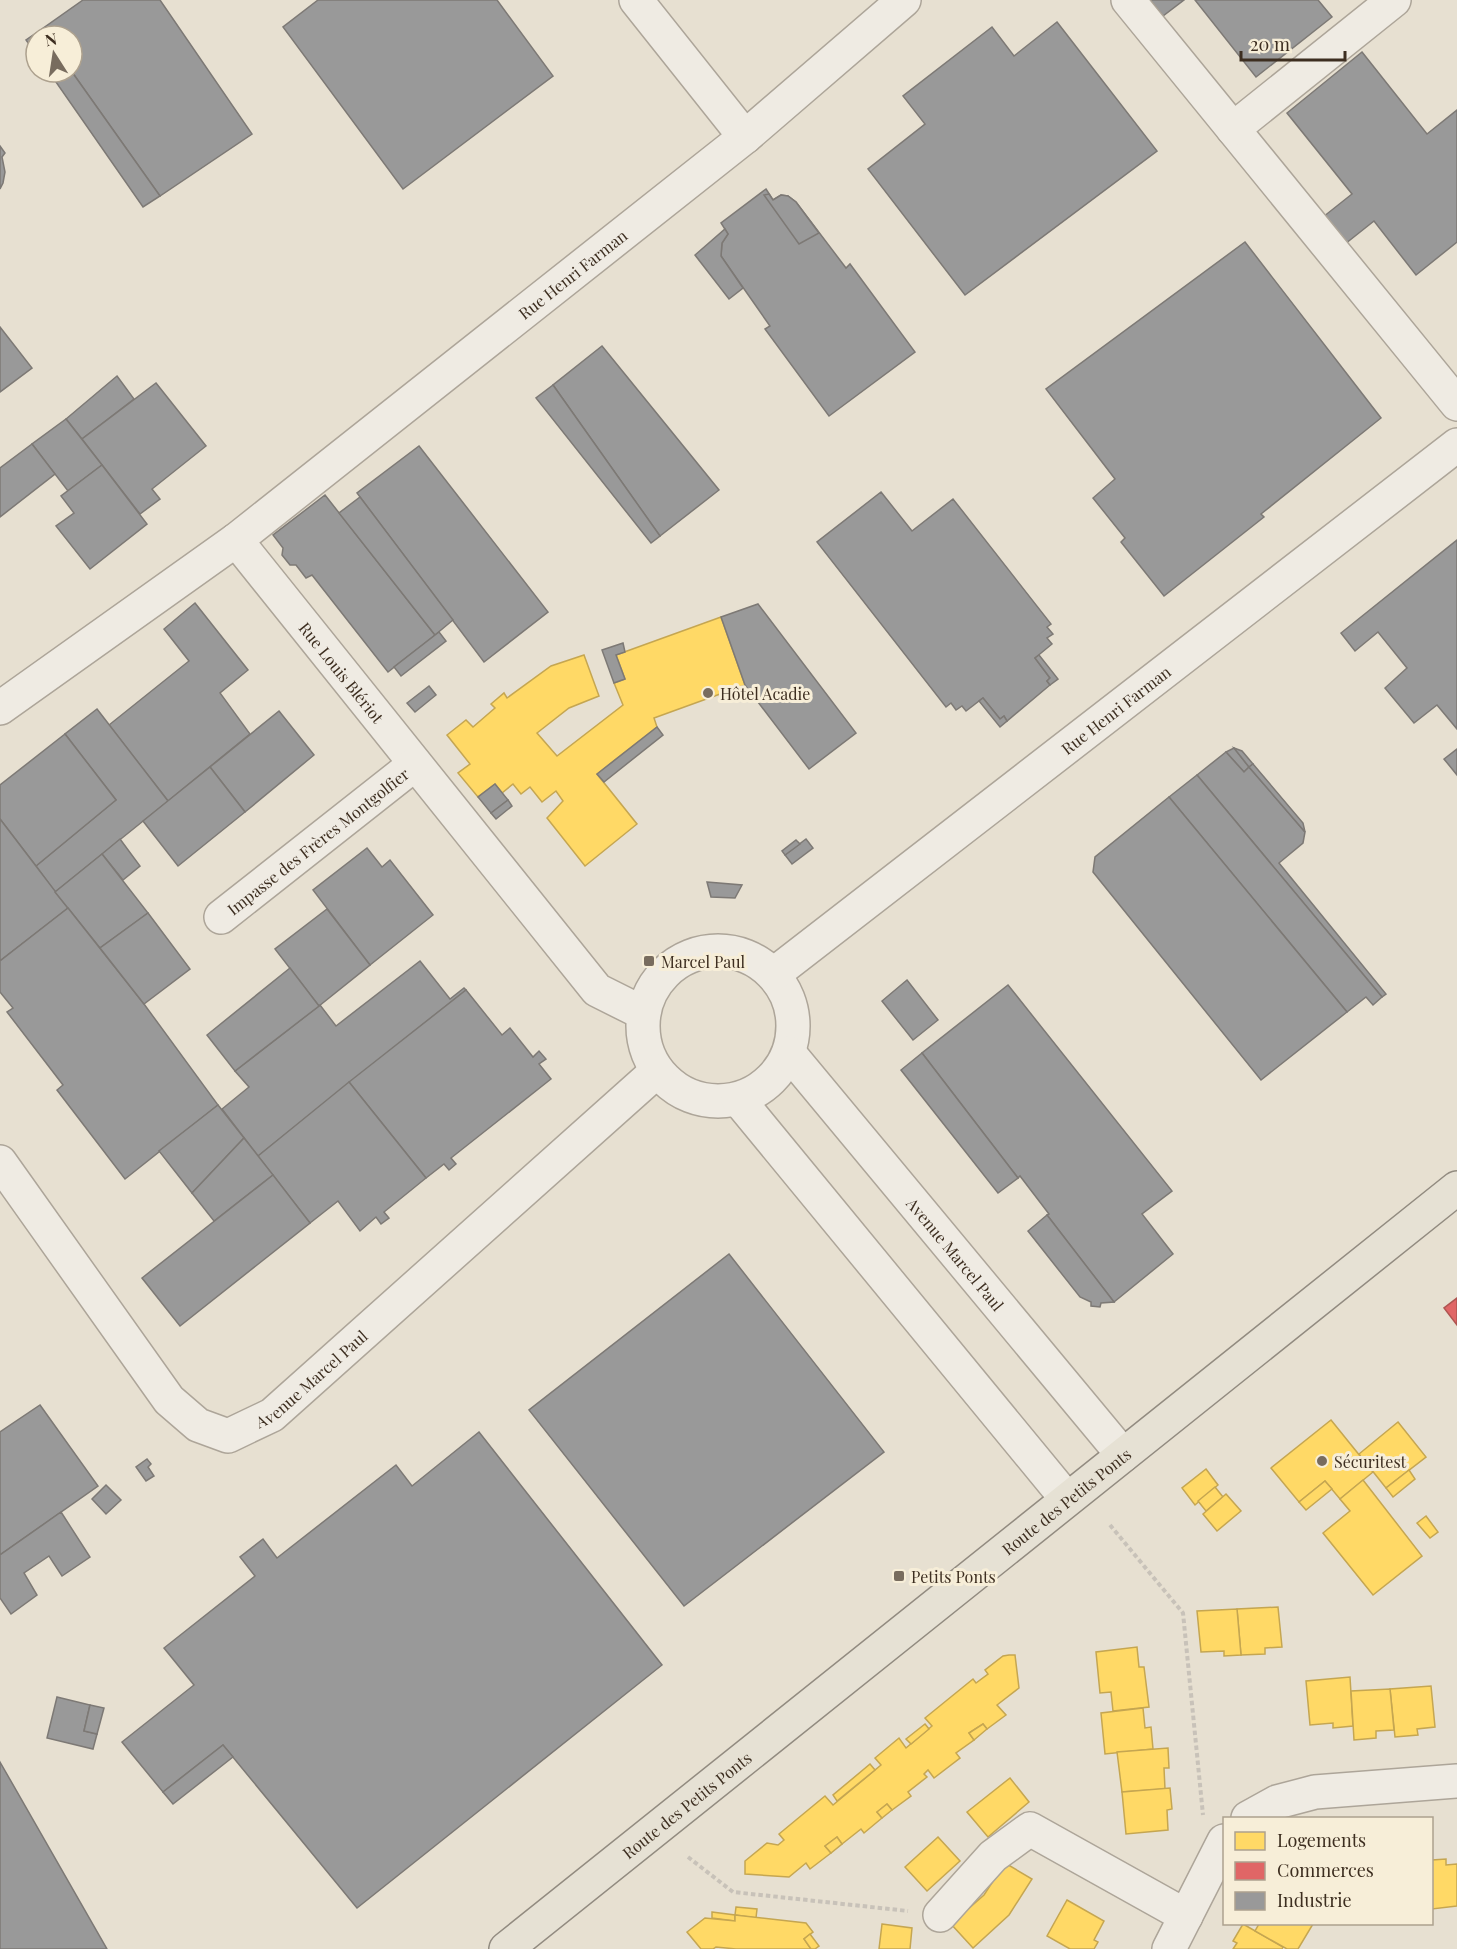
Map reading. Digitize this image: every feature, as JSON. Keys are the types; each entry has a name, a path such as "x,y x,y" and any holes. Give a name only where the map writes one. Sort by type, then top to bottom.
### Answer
{"main road":[{"name":"Route des Petits Ponts","path":"506,1949 1457,1188"}],"street":[{"path":"636,0 745,137"},
{"name":"Rue Henri Farman","path":"236,540 745,137 904,0"},
{"path":"1128,0 1457,404"},
{"path":"1233,129 1394,0"},
{"name":"Rue Henri Farman","path":"774,974 1457,445"},
{"path":"0,708 236,540"},
{"name":"Rue Louis Blériot","path":"236,540 597,990 643,1013"},
{"name":"Impasse des Frères Montgolfier","path":"220,917 415,764"},
{"path":"735,952 759,962 774,974 791,1003 794,1029 789,1053 771,1081 738,1099 712,1101 691,1097 669,1084 657,1071 644,1044 643,1013 652,988 664,972 697,953 735,952"},
{"name":"Avenue Marcel Paul","path":"789,1053 1123,1455"},
{"name":"Avenue Marcel Paul","path":"0,1162 169,1400 198,1425 228,1436 272,1415 657,1071"},
{"path":"738,1099 1067,1499"},
{"path":"1250,1817 1277,1802 1315,1792 1457,1781"},
{"path":"940,1915 993,1856 1030,1829 1186,1916"},
{"path":"1169,1949 1223,1843"}],"path":[{"path":"1110,1526 1183,1612 1204,1827 1223,1840"},
{"path":"688,1857 734,1892 940,1915"}],"building: Logements":[{"path":"721,617 745,685 654,718 657,727 597,774 637,824 585,866 547,818 563,801 556,791 542,802 530,787 521,794 513,784 502,793 495,784 478,797 458,773 470,764 447,735 466,720 473,727 495,708 491,704 504,693 507,698 551,666 584,655 599,696 569,708 537,733 557,756 623,705 614,683 625,679 616,655"},
{"name":"Sécuritest","path":"1331,1420 1373,1472 1340,1499 1325,1481 1299,1502 1271,1468"},
{"path":"1398,1422 1426,1457 1386,1488 1359,1454"},
{"path":"1206,1469 1218,1485 1195,1505 1182,1488"},
{"path":"1409,1470 1415,1479 1393,1497 1386,1488"},
{"path":"1363,1480 1422,1556 1373,1595 1323,1533 1350,1511 1340,1499"},
{"path":"1325,1481 1332,1489 1306,1510 1299,1502"},
{"path":"1215,1487 1223,1497 1206,1511 1198,1501"},
{"path":"1226,1494 1241,1511 1217,1531 1203,1514"},
{"path":"1426,1516 1438,1532 1430,1538 1417,1523"},
{"path":"1278,1607 1282,1647 1265,1648 1265,1654 1241,1655 1237,1609"},
{"path":"1237,1609 1241,1655 1224,1656 1224,1651 1201,1652 1197,1611"},
{"path":"1137,1647 1139,1667 1144,1667 1149,1707 1113,1711 1111,1692 1100,1693 1096,1652"},
{"path":"1015,1655 1019,1688 997,1705 1006,1715 987,1729 983,1724 969,1733 974,1740 956,1753 960,1758 934,1778 928,1770 924,1774 927,1777 908,1792 911,1796 892,1810 887,1804 877,1812 882,1818 864,1833 861,1829 842,1844 837,1837 825,1846 831,1853 810,1869 806,1863 789,1877 745,1874 745,1861 767,1843 778,1845 784,1840 779,1834 825,1796 833,1805 881,1765 875,1758 899,1738 906,1748 932,1726 925,1718 973,1679 976,1683 988,1674 985,1670 1003,1656"},
{"path":"1350,1677 1353,1726 1333,1728 1333,1723 1310,1725 1306,1681"},
{"path":"1431,1686 1435,1727 1417,1729 1418,1735 1395,1737 1390,1689"},
{"path":"1390,1689 1394,1730 1376,1731 1376,1738 1354,1740 1351,1691"},
{"path":"1143,1708 1145,1728 1151,1727 1153,1749 1105,1754 1101,1713"},
{"path":"925,1724 929,1729 911,1744 906,1739"},
{"path":"983,1724 987,1729 974,1740 969,1733"},
{"path":"1168,1748 1169,1768 1164,1768 1165,1789 1122,1792 1117,1752"},
{"path":"870,1764 875,1770 837,1801 833,1795"},
{"path":"1010,1778 1029,1802 988,1837 967,1812"},
{"path":"1170,1788 1172,1809 1167,1810 1168,1830 1126,1834 1122,1792"},
{"path":"887,1804 892,1810 882,1818 877,1812"},
{"path":"837,1837 842,1844 831,1853 825,1846"},
{"path":"938,1837 960,1861 927,1891 905,1867"},
{"path":"1446,1859 1446,1865 1457,1864 1457,1906 1433,1909 1433,1860"},
{"path":"1005,1863 1032,1879 1009,1915 973,1948 951,1924 984,1895"},
{"path":"1067,1900 1104,1921 1094,1940 1098,1942 1094,1949 1070,1949 1047,1936"},
{"path":"736,1907 757,1909 756,1918 735,1915"},
{"path":"712,1912 735,1915 735,1921 712,1918"},
{"path":"735,1915 806,1923 813,1932 804,1939 811,1949 716,1947 701,1949 687,1932 705,1918 735,1921"},
{"path":"882,1924 912,1928 910,1949 879,1949"},
{"path":"1242,1925 1245,1925 1283,1947 1282,1949 1233,1949 1237,1943 1233,1941"},
{"path":"1258,1925 1312,1925 1298,1949 1287,1949 1255,1931"},
{"path":"810,1934 819,1946 815,1949 811,1949 804,1939"}],"building: Commerces":[{"path":"1457,1298 1457,1325 1444,1308"}],"building: Industrie":[{"path":"83,0 160,0 252,134 160,196 81,84 84,84 84,24 49,24"},
{"path":"318,0 497,0 553,76 403,189 283,27"},
{"path":"1150,0 1184,0 1163,16"},
{"path":"1195,0 1318,0 1332,17 1256,77"},
{"path":"1057,22 1157,151 965,295 868,169 925,124 903,96 992,27 1014,56"},
{"path":"1362,52 1427,134 1457,110 1457,242 1416,275 1374,221 1345,244 1323,217 1352,194 1287,113"},
{"path":"57,84 81,84 160,196 143,207"},
{"path":"0,146 5,153 2,157 5,172 0,189"},
{"path":"766,189 773,200 781,195 788,196 796,202 846,268 850,264 915,352 829,416 765,329 770,326 721,256 722,243 728,234 721,223"},
{"path":"769,194 773,200 781,195 788,196 796,202 819,233 799,244 764,195"},
{"path":"725,229 728,234 722,243 721,256 743,288 729,299 695,255"},
{"path":"1245,242 1381,418 1261,514 1264,517 1164,596 1121,542 1125,538 1093,498 1115,479 1046,389"},
{"path":"0,327 32,368 0,392"},
{"path":"602,346 719,490 660,536 553,385"},
{"path":"117,376 134,399 82,439 66,419"},
{"path":"156,383 206,446 152,489 160,499 140,514 82,439"},
{"path":"553,385 660,536 651,543 536,398"},
{"path":"66,419 102,465 68,491 32,444"},
{"path":"32,444 55,474 0,517 0,468"},
{"path":"419,446 548,612 484,662 357,493"},
{"path":"102,465 147,524 90,569 56,526 74,513 61,496"},
{"path":"881,492 912,531 953,499 1051,624 1047,627 1053,634 1047,638 1052,644 1035,658 1050,678 1047,681 1050,685 1007,721 1004,716 1000,719 983,698 966,711 962,706 956,710 951,703 946,707 817,542"},
{"path":"325,495 435,635 388,672 312,575 306,578 296,565 290,565 282,555 283,548 273,535"},
{"path":"360,497 453,620 435,635 339,513"},
{"path":"1457,540 1457,729 1437,705 1414,723 1385,688 1407,668 1378,632 1355,651 1341,633"},
{"path":"195,603 248,670 220,693 250,734 168,801 109,725 189,661 164,629"},
{"path":"758,604 856,733 809,769 745,685 721,617"},
{"path":"439,632 446,641 401,676 394,667"},
{"path":"623,643 625,652 616,655 625,679 614,683 602,650"},
{"path":"1039,655 1058,679 1050,685 1047,681 1050,678 1035,658"},
{"path":"429,686 436,695 415,712 407,703"},
{"path":"983,698 1000,719 1004,716 1007,721 1000,727 979,701"},
{"path":"97,709 168,801 55,892 36,866 116,800 65,734"},
{"path":"279,711 314,755 245,812 210,767"},
{"path":"657,727 663,735 604,782 597,774"},
{"path":"65,734 116,800 36,866 0,819 0,785"},
{"path":"1234,748 1249,767 1244,772 1226,752"},
{"path":"1234,748 1242,751 1253,764 1249,767"},
{"path":"1457,749 1457,775 1444,759"},
{"path":"1226,752 1244,772 1249,767 1305,832 1303,843 1279,863 1386,994 1382,997 1197,775"},
{"path":"1253,764 1303,823 1305,832 1249,767"},
{"path":"210,767 245,812 178,866 143,821"},
{"path":"1197,775 1382,997 1373,1005 1366,997 1347,1012 1169,797"},
{"path":"495,784 508,800 491,813 478,797"},
{"path":"1169,797 1347,1012 1261,1080 1093,872 1095,857"},
{"path":"508,800 512,806 496,819 491,813"},
{"path":"0,819 68,908 0,961"},
{"path":"120,839 140,866 123,880 102,854"},
{"path":"806,839 813,848 792,864 785,855"},
{"path":"796,840 800,844 785,855 782,851"},
{"path":"367,848 382,867 390,860 433,915 370,965 313,890"},
{"path":"102,854 148,913 100,948 55,892"},
{"path":"707,882 742,885 735,898 711,897"},
{"path":"68,908 144,1004 218,1105 125,1179 57,1090 63,1085 7,1012 13,1008 0,992 0,961"},
{"path":"327,909 370,965 319,1006 275,949"},
{"path":"148,913 190,969 144,1004 100,948"},
{"path":"420,961 450,999 464,988 466,990 258,1156 222,1109 249,1087 235,1071 320,1005 336,1026"},
{"path":"290,968 319,1006 235,1071 207,1035"},
{"path":"907,980 938,1020 913,1040 882,1001"},
{"path":"1008,985 1172,1191 1142,1214 1173,1254 1114,1302 1020,1176 1018,1178 922,1053"},
{"path":"466,990 502,1035 510,1028 533,1057 539,1051 546,1059 539,1064 551,1079 451,1158 456,1164 449,1170 444,1164 426,1178 349,1082"},
{"path":"922,1053 1018,1178 998,1193 901,1070"},
{"path":"349,1082 426,1178 384,1212 389,1218 381,1224 376,1217 360,1231 338,1201 310,1223 258,1156"},
{"path":"218,1105 244,1138 192,1193 159,1151"},
{"path":"244,1138 273,1175 214,1221 192,1193"},
{"path":"273,1175 310,1223 180,1326 142,1278"},
{"path":"1047,1215 1114,1302 1101,1303 1100,1307 1091,1306 1091,1302 1080,1297 1028,1231"},
{"path":"729,1254 884,1452 684,1606 529,1410"},
{"path":"40,1405 98,1486 0,1555 0,1432"},
{"path":"479,1432 662,1665 357,1908 223,1745 163,1792 122,1742 194,1685 164,1648 255,1576 240,1557 263,1539 277,1558 396,1465 412,1486"},
{"path":"147,1459 151,1464 148,1467 154,1476 146,1481 136,1467"},
{"path":"106,1485 121,1500 106,1514 92,1499"},
{"path":"61,1512 90,1557 62,1576 49,1556 24,1573 37,1595 11,1614 0,1598 0,1555"},
{"path":"57,1697 90,1705 84,1731 97,1734 93,1749 47,1738"},
{"path":"90,1705 104,1708 97,1734 84,1731"},
{"path":"223,1745 233,1757 173,1804 163,1792"},
{"path":"0,1762 107,1949 0,1949"}],"place":[{"name":"Hôtel Acadie","path":"708,693"},
{"name":"Marcel Paul","path":"649,961"},
{"name":"Sécuritest","path":"1322,1461"},
{"name":"Petits Ponts","path":"899,1576"}]}
